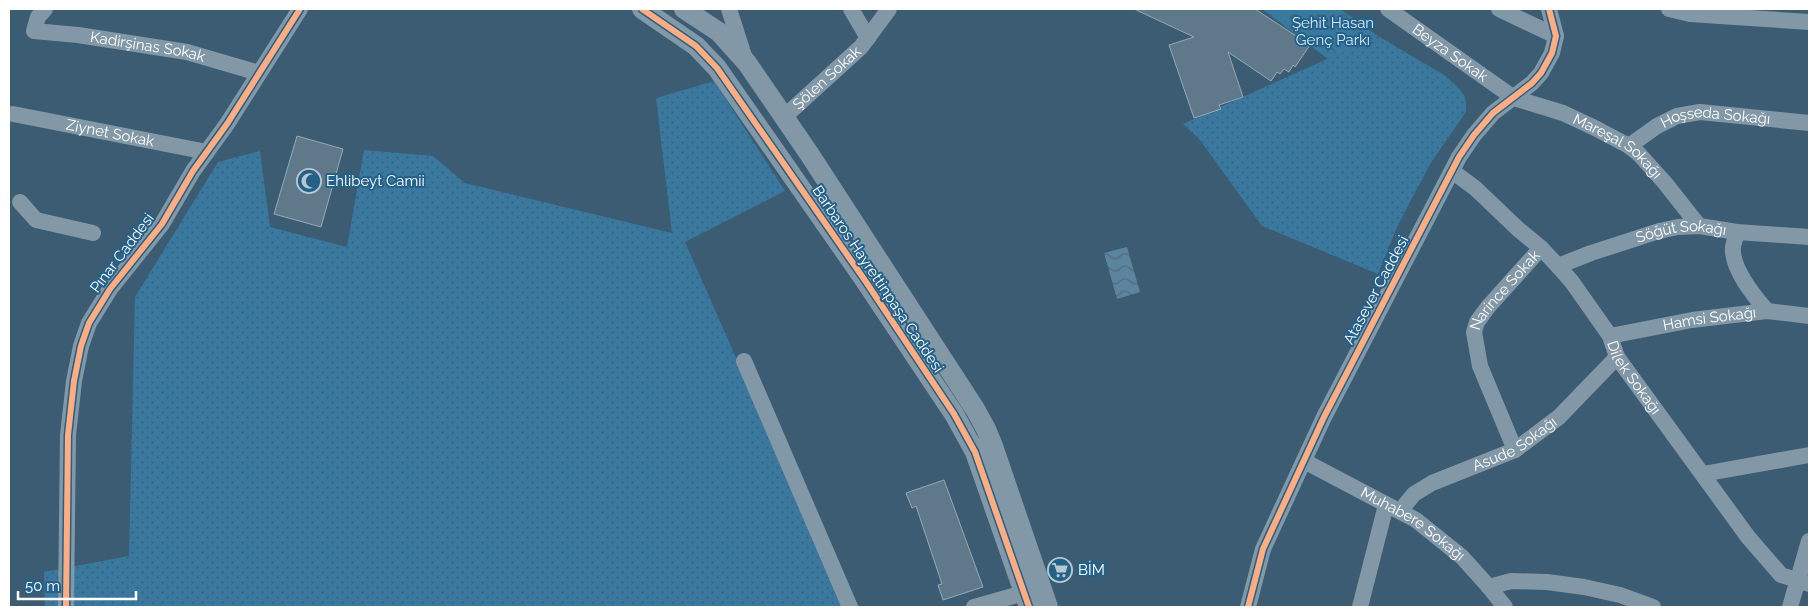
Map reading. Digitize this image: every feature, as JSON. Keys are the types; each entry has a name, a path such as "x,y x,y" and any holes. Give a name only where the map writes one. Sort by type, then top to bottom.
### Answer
{"street":[{"name":"Kadirşinas Sokak","path":"45,9 38,17 34,30 172,49 259,73"},
{"name":"Pınar Caddesi","path":"66,607 68,435 74,381 81,346 89,323 98,306 162,224 300,9"},
{"name":"Barbaros Hayrettinpaşa Caddesi","path":"642,9 696,46 717,68 864,279 954,414 975,452 1026,600"},
{"path":"729,9 747,63"},
{"name":"Şölen Sokak","path":"851,9 868,38"},
{"name":"Şölen Sokak","path":"784,117 861,48 889,9"},
{"name":"Beyza Sokak","path":"1388,9 1514,98"},
{"path":"1499,9 1556,36"},
{"path":"1549,9 1556,36"},
{"path":"1669,9 1690,14 1760,14 1809,22"},
{"name":"Barbaros Hayrettinpaşa Caddesi","path":"696,12 747,63 954,376 986,429 1048,607"},
{"name":"Atasever Caddesi","path":"1248,607 1263,549 1324,417 1459,157 1474,135 1493,113 1514,98 1541,74 1552,53 1556,36"},
{"name":"Mareşal Sokağı","path":"1514,98 1562,113 1629,146 1660,177 1699,226"},
{"name":"Hoşseda Sokağı","path":"1629,146 1657,126 1677,116 1700,112 1809,123"},
{"name":"Ziynet Sokak","path":"13,114 207,152"},
{"name":"Dilek Sokağı","path":"1452,171 1475,188 1542,248 1572,282 1610,336 1616,357 1748,537 1781,575 1804,583"},
{"path":"20,202 36,220 93,233"},
{"name":"Söğüt Sokağı","path":"1558,266 1591,253 1659,231 1678,227 1699,226 1738,232 1809,237"},
{"path":"1738,232 1733,248 1737,266 1751,293 1767,311"},
{"name":"Narince Sokak","path":"1515,450 1480,366 1474,332 1477,322 1488,307 1542,248"},
{"name":"Hamsi Sokağı","path":"1610,336 1692,320 1767,311 1809,316"},
{"name":"Asude Sokağı","path":"1393,508 1432,483 1515,450 1559,418 1616,357"},
{"path":"744,360 850,607"},
{"path":"1703,474 1809,455"},
{"name":"Muhabere Sokağı","path":"1304,461 1416,520 1462,558 1505,607"},
{"path":"1360,607 1393,508"},
{"path":"1790,607 1804,583 1809,540"},
{"path":"1489,587 1511,581 1547,582 1584,587 1620,595 1651,607"},
{"path":"974,607 1026,600"}],"green space":[{"name":"Şehit Hasan Genç Parkı","path":"1262,9 1340,9 1378,36 1328,59"},
{"path":"1378,36 1444,75 1458,87 1464,95 1466,112 1432,161 1398,225 1378,274 1262,226 1200,140 1183,124"},
{"path":"714,81 785,191 685,242 846,607 45,607 44,572 129,556 135,297 218,162 260,151 270,227 347,247 364,150 433,156 465,183 672,233 656,98"}],"water":[{"path":"1127,247 1140,292 1117,299 1104,253"}],"building":[{"path":"1134,9 1255,9 1310,45 1295,67 1293,65 1289,72 1284,69 1280,74 1277,72 1271,81 1228,52 1243,97 1219,105 1221,109 1194,118 1169,45 1194,37"},
{"name":"Ehlibeyt Camii","path":"297,136 343,149 321,227 274,214"},
{"path":"944,480 983,587 943,600 938,585 942,584 916,506 912,508 906,493"}],"cycle path":[{"path":"66,607 68,435 74,381 81,346 89,323 110,289 162,224 193,171 227,124 300,9"},
{"path":"642,9 696,46 717,68 864,279 954,414 975,452 1029,607"},
{"path":"1248,607 1263,549 1324,417 1459,157 1474,135 1493,113 1532,83 1541,73 1552,53 1556,36 1549,9"}],"place":[{"name":"Ehlibeyt Camii","path":"309,181"},
{"name":"BİM","path":"1060,570"}]}
